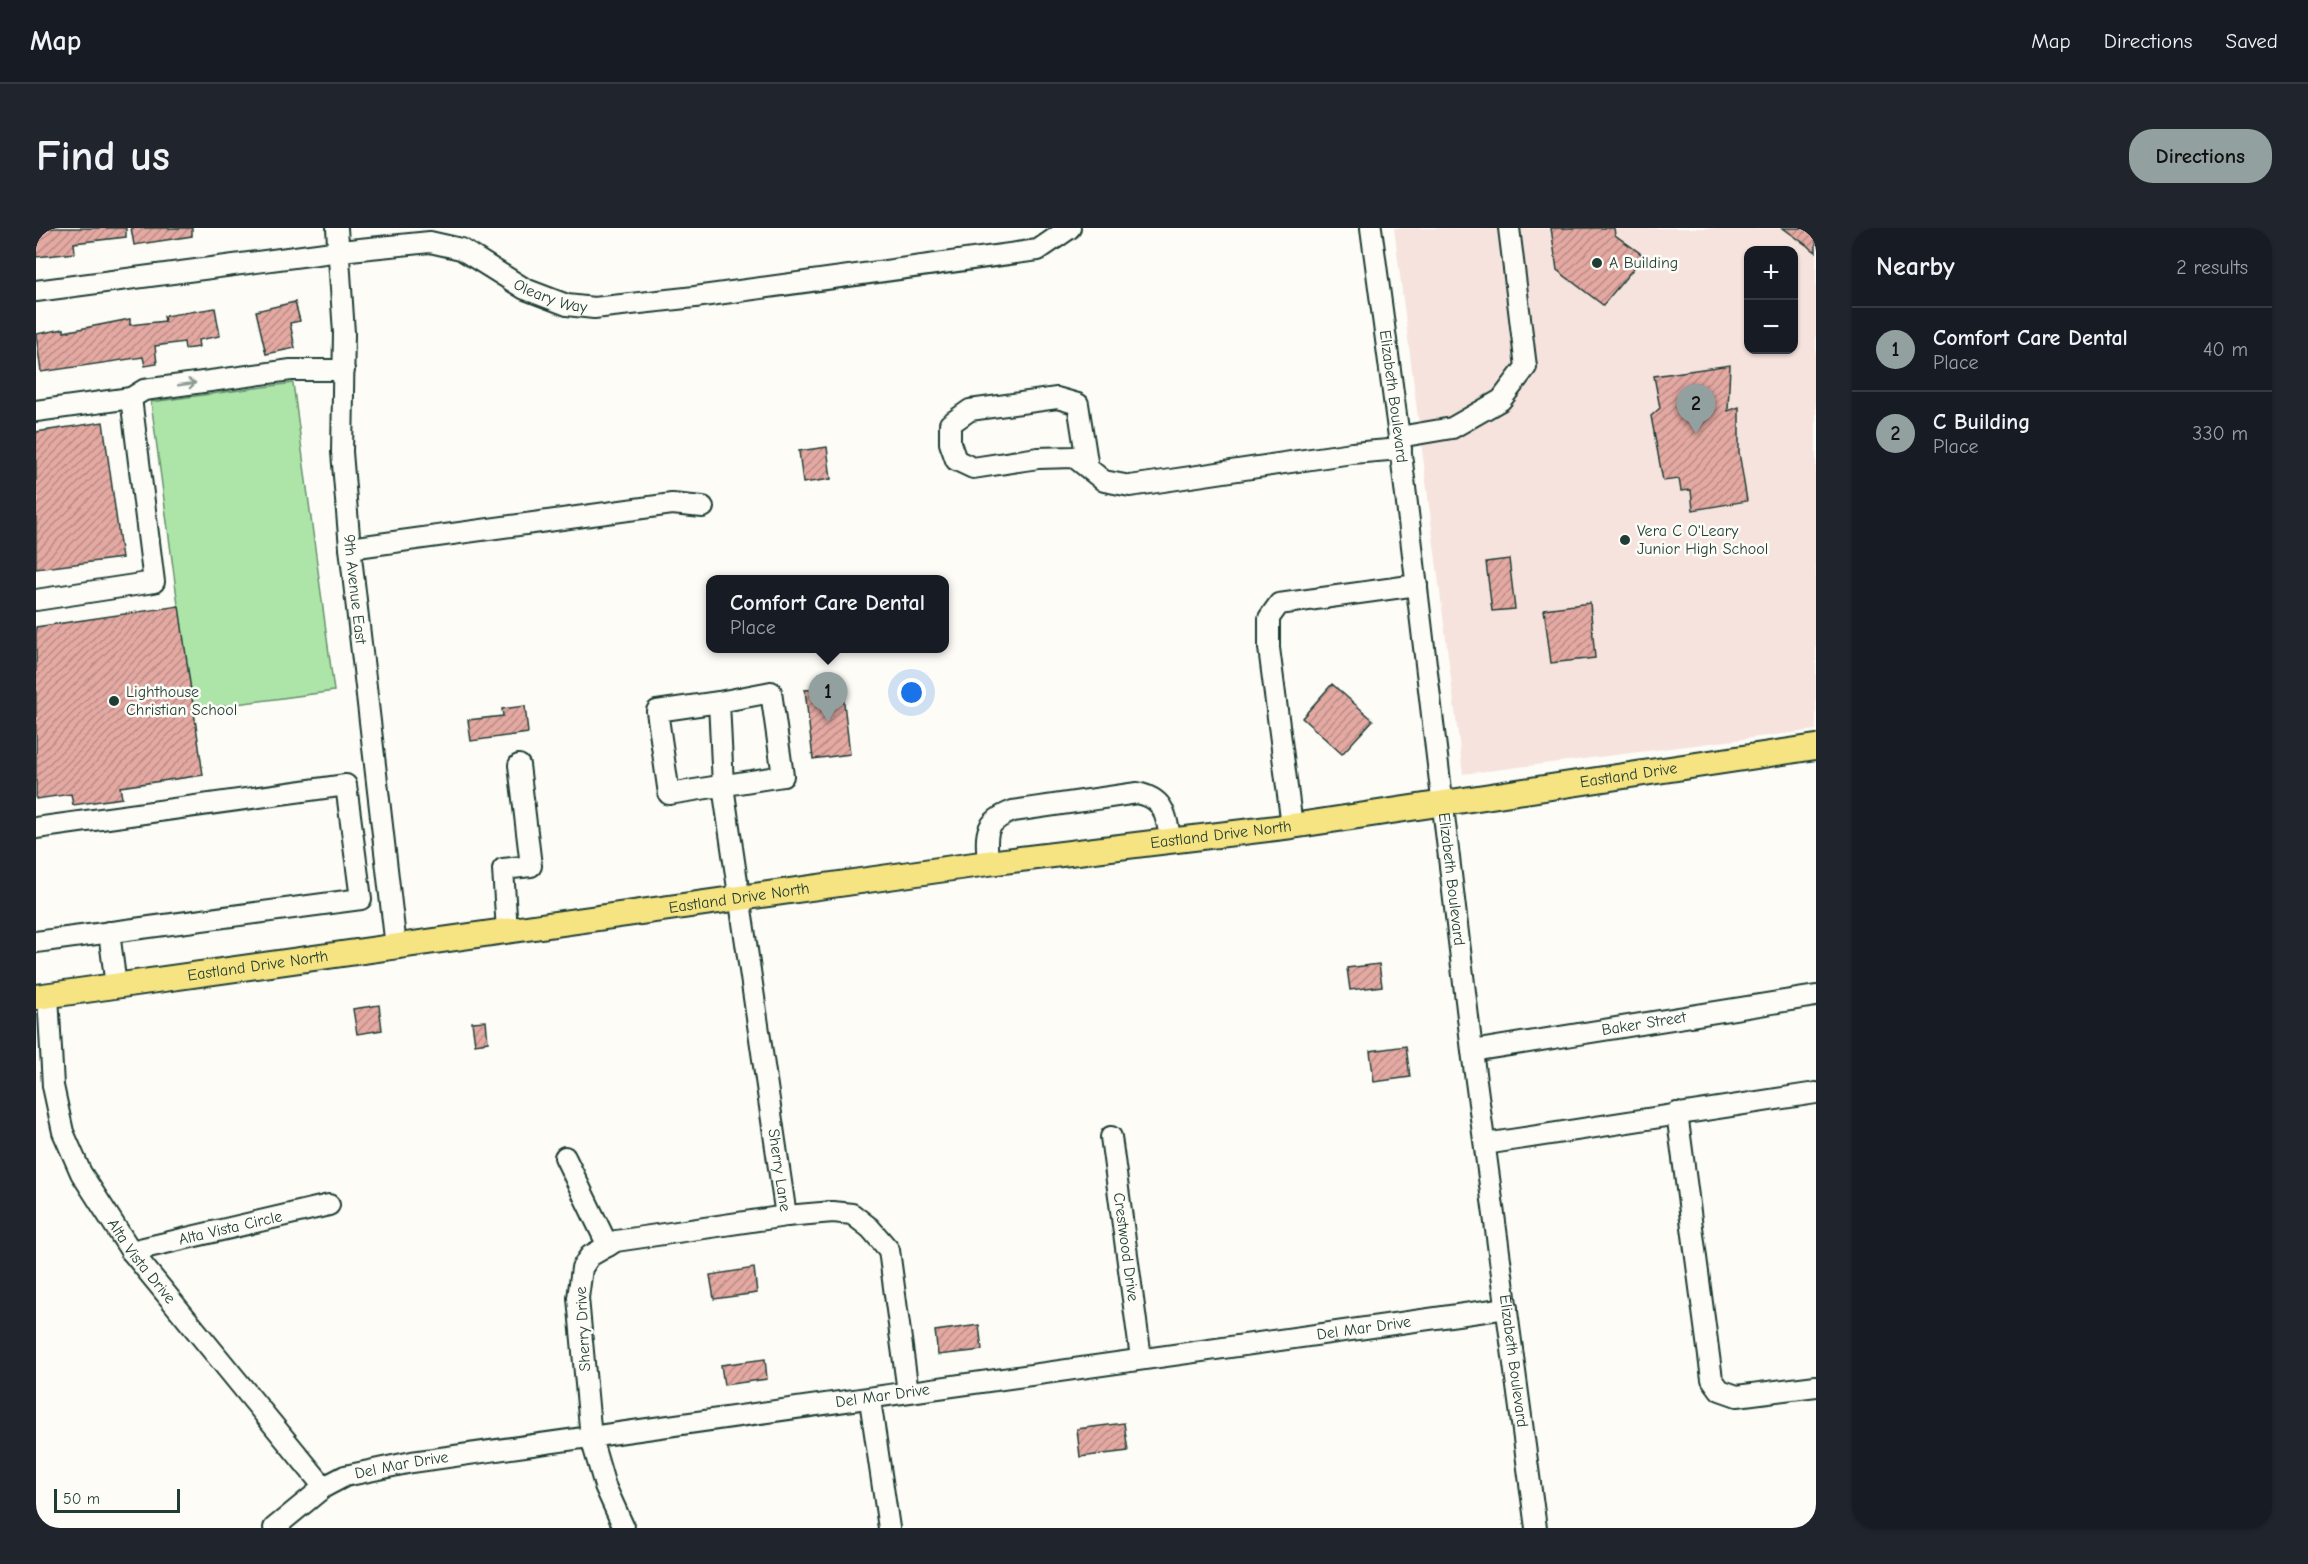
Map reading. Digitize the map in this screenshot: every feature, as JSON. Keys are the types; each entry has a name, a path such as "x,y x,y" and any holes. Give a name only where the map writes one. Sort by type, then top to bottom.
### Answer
{"main road":[{"name":"Eastland Drive","path":"1442,804 1816,747"},
{"name":"Eastland Drive North","path":"42,996 988,863 1442,804"}],"street":[{"name":"9th Avenue East","path":"337,228 340,251 344,369 342,452 350,548 396,947"},
{"name":"Oleary Way","path":"36,291 340,251 430,242 461,249 525,288 567,305 594,308 694,297 1038,250 1070,228"},
{"name":"Elizabeth Boulevard","path":"1371,228 1400,443 1472,1051 1536,1528"},
{"path":"1089,468 1078,404 1057,398 970,410 950,424 950,443 956,460 973,468 1038,458 1074,457 1104,481 1130,486 1352,453 1400,443 1452,428 1500,400 1526,367 1509,228"},
{"path":"36,411 131,398 144,390 257,374 291,370 344,369"},
{"path":"36,600 154,582 131,398"},
{"path":"350,548 672,504 703,507"},
{"path":"1292,825 1269,648 1269,618 1279,604 1417,585"},
{"path":"771,692 783,776 669,794 657,711 719,702 771,692"},
{"name":"Sherry Lane","path":"719,702 723,786 786,1216 833,1212 852,1214 870,1228 889,1250 908,1392"},
{"path":"507,932 503,869 531,866 519,765"},
{"path":"36,828 346,785 361,899 36,942"},
{"path":"988,863 986,834 996,817 1013,811 1137,793 1153,796 1163,809 1171,840"},
{"path":"109,932 116,986"},
{"name":"Alta Vista Drive","path":"42,996 53,1086 63,1132 81,1173 131,1251 324,1487"},
{"name":"Baker Street","path":"1472,1051 1816,996"},
{"path":"1485,1144 1816,1093"},
{"path":"1677,1113 1712,1379 1720,1390 1737,1396 1816,1386"},
{"name":"Crestwood Drive","path":"1111,1137 1141,1358"},
{"path":"565,1157 608,1246"},
{"name":"Alta Vista Circle","path":"131,1251 329,1204"},
{"name":"Sherry Drive","path":"624,1528 605,1486 591,1438 578,1298 582,1268 590,1256 608,1246 641,1235 786,1216"},
{"name":"Del Mar Drive","path":"274,1528 324,1487 345,1476 412,1462 870,1400 908,1392 1141,1358 1507,1308"},
{"path":"870,1400 889,1528"}],"shaded area":[{"name":"Vera C O'Leary Junior High School","path":"1394,228 1816,228 1816,730 1463,774"}],"green space":[{"path":"293,383 334,691 192,710 151,402"}],"building":[{"path":"36,228 126,228 126,237 74,243 75,253 36,257"},
{"path":"131,228 192,228 192,236 134,245"},
{"name":"A Building","path":"1551,228 1614,228 1615,235 1644,256 1603,305 1557,270"},
{"path":"1783,228 1816,228 1816,252"},
{"path":"295,302 300,321 290,323 295,348 266,354 256,311"},
{"path":"215,308 220,336 198,340 199,347 185,349 184,342 155,346 157,364 145,366 143,357 41,372 36,334 64,329 64,332 130,319 130,325 165,321 164,316"},
{"path":"1730,365 1728,411 1739,407 1739,452 1747,501 1693,510 1691,490 1681,491 1679,479 1663,481 1651,416 1660,408 1654,376"},
{"path":"103,422 122,558 36,569 36,432"},
{"path":"827,447 831,479 803,483 799,451"},
{"path":"1509,559 1515,609 1492,611 1486,562"},
{"path":"1590,603 1595,658 1551,663 1544,609"},
{"name":"Lighthouse Christian School","path":"179,606 203,775 120,787 122,798 73,805 71,794 36,799 36,627"},
{"path":"1332,684 1373,720 1342,754 1302,718"},
{"path":"842,686 850,754 813,759 805,690"},
{"path":"525,706 528,733 471,741 468,720 503,716 502,709"},
{"path":"1379,964 1382,986 1350,990 1347,968"},
{"path":"379,1005 382,1030 357,1034 353,1009"},
{"path":"486,1021 488,1042 475,1044 472,1022"},
{"path":"1406,1046 1410,1077 1374,1082 1370,1051"},
{"path":"754,1268 757,1293 714,1299 710,1275"},
{"path":"979,1325 982,1350 938,1355 935,1331"},
{"path":"765,1359 767,1379 724,1385 721,1365"},
{"path":"1124,1423 1128,1451 1080,1457 1077,1429"}],"place":[{"name":"A Building","path":"1597,263"},
{"name":"C Building","path":"1696,434"},
{"name":"Vera C O'Leary Junior High School","path":"1625,540"},
{"name":"Lighthouse Christian School","path":"114,701"},
{"name":"Comfort Care Dental","path":"828,722"}]}
